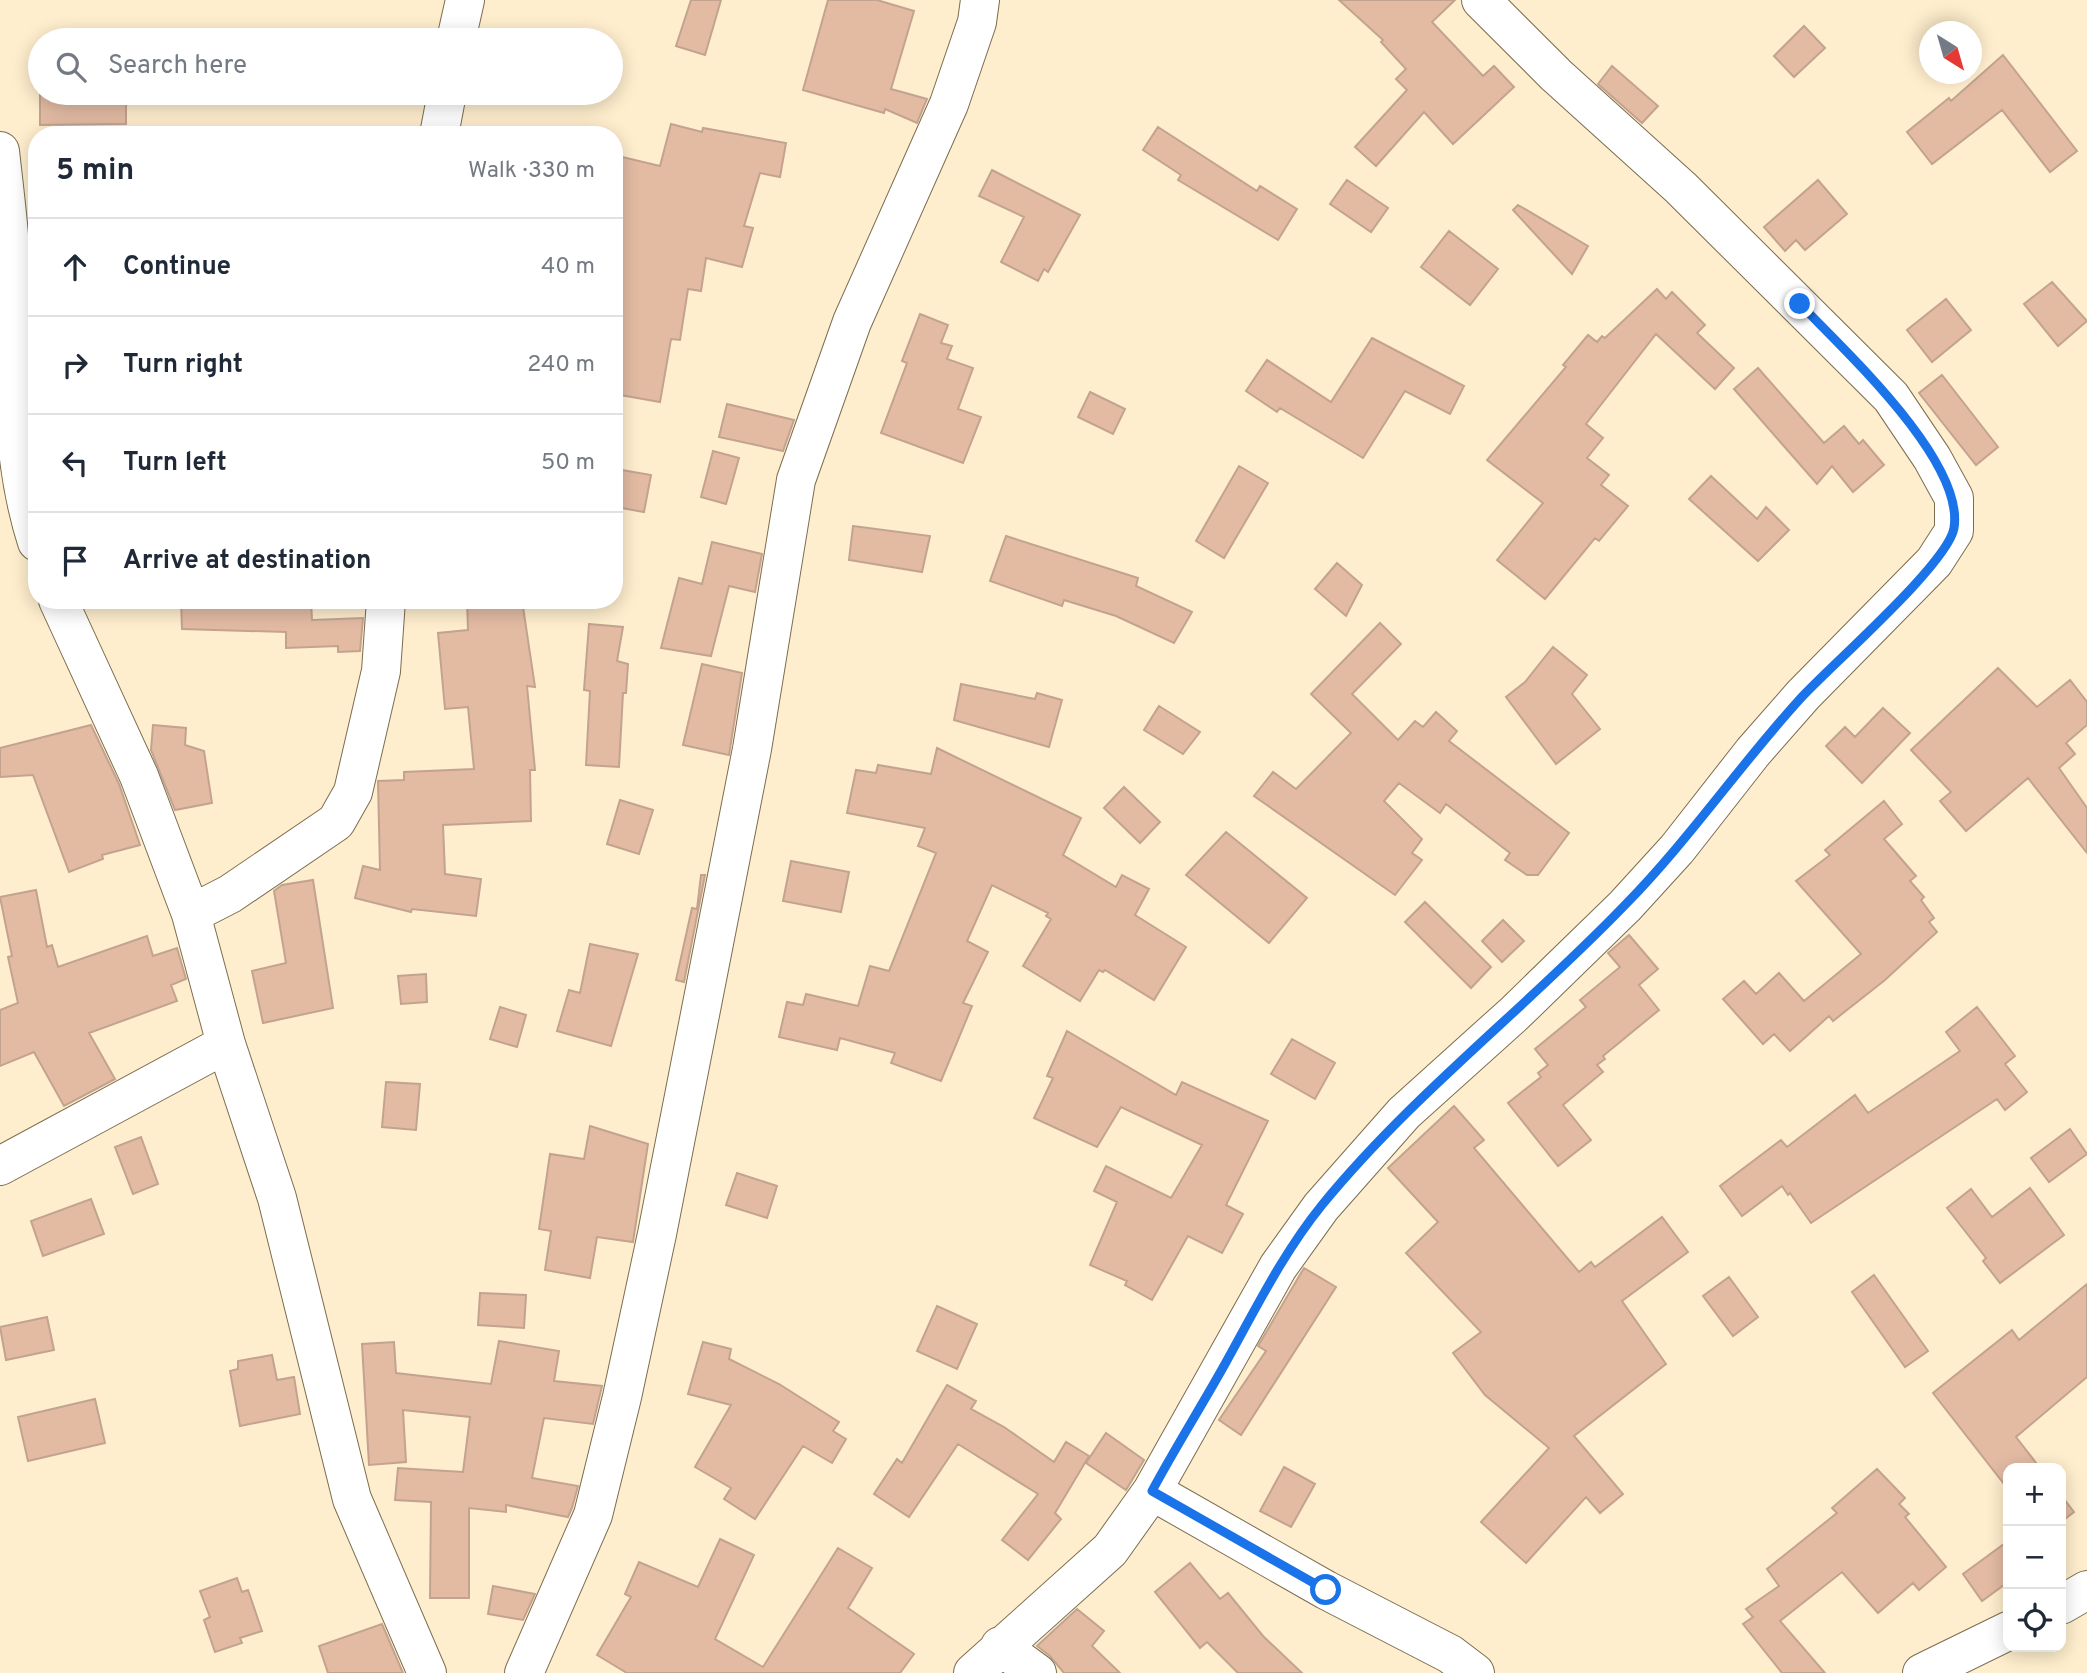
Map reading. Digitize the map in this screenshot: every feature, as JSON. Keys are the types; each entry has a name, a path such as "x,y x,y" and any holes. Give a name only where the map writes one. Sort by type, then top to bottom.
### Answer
{"street":[{"path":"459,28 465,0"},
{"path":"524,1673 593,1515 622,1397 657,1234 752,749 796,480 852,322 949,104 977,22 980,0"},
{"path":"973,1673 1110,1549 1152,1491 1278,1267 1321,1207 1405,1113 1515,1013 1625,906 1677,849 1786,714 1934,562 1954,531 1954,498 1932,458 1891,397 1691,198 1556,75 1481,0"},
{"path":"441,126 445,105"},
{"path":"0,150 11,259 18,446 28,514"},
{"path":"62,609 139,776 191,914 226,1044 277,1198 352,1499 427,1673"},
{"path":"191,914 230,894 336,822 353,792 381,671 385,609"},
{"path":"0,1166 226,1044"},
{"path":"1152,1491 1326,1590 1450,1654 1475,1673"},
{"path":"2066,1602 2087,1590"},
{"path":"1922,1673 2003,1633"},
{"path":"1000,1646 1037,1673"}],"building":[{"path":"691,0 721,0 705,55 676,46"},
{"path":"828,0 877,0 914,11 891,89 927,99 917,123 885,109 884,113 803,90"},
{"path":"1339,0 1455,0 1432,22 1483,76 1494,66 1514,87 1453,144 1424,112 1376,166 1355,147 1407,90 1396,79 1406,69 1381,42 1383,40"},
{"path":"1804,26 1825,48 1794,77 1774,56"},
{"path":"2003,55 2077,151 2050,172 2002,110 1932,164 1907,132 1970,84 1982,84 1982,74"},
{"path":"1612,66 1658,106 1642,123 1598,84"},
{"path":"40,105 126,105 126,124 40,125"},
{"path":"671,124 702,132 703,128 786,143 780,177 760,173 744,226 753,228 742,267 706,258 701,291 688,289 680,340 671,339 660,402 623,396 623,157 660,166"},
{"path":"1158,127 1257,191 1260,186 1297,209 1278,240 1178,180 1181,175 1143,150"},
{"path":"992,170 1080,215 1048,272 1044,269 1038,281 1001,262 1024,217 979,196"},
{"path":"1347,180 1388,208 1371,232 1330,204"},
{"path":"1818,180 1847,214 1805,250 1796,240 1785,251 1764,227"},
{"path":"1518,205 1588,246 1572,274 1513,210"},
{"path":"1449,231 1498,269 1470,305 1421,267"},
{"path":"2052,282 2087,321 2058,346 2024,304"},
{"path":"1657,289 1666,299 1672,292 1705,325 1697,333 1734,368 1715,389 1656,334 1586,424 1603,438 1587,458 1609,475 1601,485 1628,506 1599,541 1595,538 1545,599 1497,560 1543,503 1487,460 1566,367 1563,365 1588,335 1597,342 1602,336 1605,338"},
{"path":"1946,299 1971,330 1932,362 1907,330"},
{"path":"920,314 948,325 941,343 952,346 947,359 973,368 958,409 981,417 963,463 881,433 907,363 902,361"},
{"path":"1372,338 1464,386 1450,414 1405,391 1363,458 1280,408 1277,412 1246,391 1267,360 1331,402"},
{"path":"1758,368 1824,443 1844,426 1859,444 1863,440 1884,465 1853,492 1832,466 1817,484 1734,389"},
{"path":"1942,375 1998,447 1976,465 1919,393"},
{"path":"1090,392 1125,409 1113,434 1078,417"},
{"path":"727,404 794,420 783,451 719,437"},
{"path":"713,451 739,458 726,504 701,497"},
{"path":"1239,466 1268,483 1224,558 1196,541"},
{"path":"623,470 651,475 644,512 623,508"},
{"path":"1711,476 1757,519 1766,507 1789,530 1758,561 1689,499"},
{"path":"853,526 930,536 922,572 849,560"},
{"path":"1006,536 1138,578 1136,586 1192,612 1174,643 1116,616 1064,600 1062,606 990,581"},
{"path":"712,542 762,554 755,592 729,586 711,656 661,648 679,578 702,584"},
{"path":"1337,563 1362,585 1346,616 1315,589"},
{"path":"181,609 311,609 312,620 363,618 360,651 338,652 338,646 286,648 286,632 182,629"},
{"path":"467,609 523,609 535,687 527,686 535,770 530,770 531,821 443,825 445,874 481,879 476,916 412,909 411,912 355,898 363,866 380,870 378,781 404,780 404,772 474,769 468,707 445,709 438,633 468,630"},
{"path":"1380,623 1401,644 1352,694 1398,740 1415,721 1423,727 1436,712 1457,731 1449,741 1569,833 1538,875 1527,875 1505,860 1510,853 1446,804 1440,813 1399,783 1384,801 1422,839 1412,853 1422,860 1395,895 1254,796 1273,772 1296,789 1351,733 1311,694"},
{"path":"589,624 623,627 617,661 628,664 626,693 623,693 619,767 586,765 590,691 584,690"},
{"path":"1553,647 1587,675 1572,694 1600,729 1556,764 1506,697 1525,682"},
{"path":"702,664 742,673 729,755 683,745"},
{"path":"1998,668 2037,707 2070,680 2087,702 2087,725 2066,743 2075,754 2059,768 2087,808 2087,853 2028,778 1966,831 1940,801 1951,792 1911,750"},
{"path":"961,684 1035,699 1037,693 1062,700 1049,747 954,720"},
{"path":"1159,706 1200,732 1183,754 1144,730"},
{"path":"1883,708 1910,733 1862,783 1826,746 1845,727 1855,737"},
{"path":"91,725 119,784 140,845 102,855 103,859 69,872 33,775 0,777 0,748"},
{"path":"153,725 186,728 185,745 204,751 212,803 175,810 151,750"},
{"path":"937,748 1081,818 1063,855 1116,887 1122,875 1149,889 1135,915 1186,947 1154,1000 1105,970 1099,970 1080,1001 1023,966 1051,919 1046,916 1048,913 992,885 967,941 988,952 963,1003 972,1006 941,1081 891,1063 895,1053 840,1038 837,1050 779,1037 787,1002 803,1005 806,994 858,1006 870,966 889,971 936,853 918,846 925,828 847,813 856,770 876,773 878,765 931,774"},
{"path":"1124,787 1160,822 1140,843 1104,808"},
{"path":"620,800 653,810 639,854 607,844"},
{"path":"1884,801 1902,824 1884,839 1916,876 1910,881 1924,897 1921,900 1934,918 1929,922 1937,932 1885,980 1833,1021 1829,1016 1790,1051 1774,1034 1763,1044 1723,999 1744,981 1756,994 1779,973 1804,1001 1861,954 1796,881 1830,855 1825,850"},
{"path":"1226,832 1307,898 1269,943 1186,875"},
{"path":"791,861 849,872 841,912 783,901"},
{"path":"701,875 705,875 684,982 676,980 692,908 697,909"},
{"path":"313,880 333,1008 263,1023 252,971 286,963 274,891 282,885"},
{"path":"36,890 47,947 52,945 58,967 147,936 153,956 177,948 186,979 171,985 177,1001 89,1033 115,1079 64,1106 34,1052 0,1066 0,1010 18,1003 8,957 12,956 0,897"},
{"path":"1425,902 1491,967 1471,988 1405,922"},
{"path":"1503,920 1524,941 1502,962 1482,941"},
{"path":"1629,935 1658,969 1639,985 1659,1010 1603,1056 1605,1059 1597,1065 1603,1072 1563,1105 1591,1140 1558,1166 1508,1103 1541,1077 1538,1073 1548,1065 1535,1049 1586,1007 1580,1000 1620,967 1608,953"},
{"path":"590,944 638,954 611,1046 557,1031 569,990 580,993"},
{"path":"426,974 427,1002 401,1004 398,976"},
{"path":"500,1007 526,1015 517,1047 490,1039"},
{"path":"1977,1007 2015,1056 2005,1064 2027,1092 2005,1110 1997,1099 1811,1223 1782,1186 1742,1216 1720,1186 1781,1140 1787,1147 1855,1095 1868,1113 1960,1051 1946,1032"},
{"path":"1067,1031 1176,1095 1182,1082 1268,1121 1226,1205 1243,1214 1222,1253 1188,1236 1152,1300 1125,1285 1127,1281 1090,1265 1117,1202 1094,1191 1106,1166 1171,1198 1202,1145 1121,1107 1097,1147 1034,1118 1053,1078 1047,1076"},
{"path":"1292,1039 1335,1063 1315,1099 1271,1074"},
{"path":"386,1082 420,1084 416,1130 382,1127"},
{"path":"1454,1106 1484,1140 1474,1148 1579,1272 1591,1262 1595,1267 1662,1217 1688,1252 1622,1301 1666,1364 1574,1436 1623,1494 1600,1513 1586,1497 1526,1563 1481,1522 1549,1448 1485,1395 1453,1353 1481,1332 1406,1253 1438,1222 1388,1168"},
{"path":"590,1126 648,1144 633,1242 597,1237 590,1278 545,1270 551,1231 539,1229 550,1154 584,1159"},
{"path":"2070,1129 2087,1154 2049,1182 2031,1158"},
{"path":"141,1137 158,1184 133,1194 115,1147"},
{"path":"737,1173 777,1186 767,1218 726,1205"},
{"path":"2030,1188 2064,1235 2000,1283 1983,1261 1986,1258 1947,1208 1971,1189 1992,1217"},
{"path":"91,1199 104,1234 43,1256 31,1221"},
{"path":"1304,1268 1336,1287 1241,1435 1219,1420 1266,1351 1258,1346"},
{"path":"1874,1275 1928,1351 1905,1367 1852,1292"},
{"path":"1729,1277 1758,1317 1733,1336 1703,1296"},
{"path":"2087,1284 2087,1377 2016,1437 2036,1463 2003,1463 2003,1483 1933,1393 2012,1330 2019,1340"},
{"path":"480,1293 526,1295 524,1328 478,1325"},
{"path":"937,1306 977,1324 957,1369 917,1351"},
{"path":"47,1317 54,1350 6,1360 0,1327"},
{"path":"499,1341 559,1351 554,1381 602,1386 593,1424 544,1418 532,1478 578,1486 568,1517 506,1505 506,1512 469,1508 469,1598 430,1598 431,1502 395,1500 398,1468 463,1472 470,1417 403,1410 406,1462 369,1465 362,1344 394,1342 396,1373 491,1384"},
{"path":"703,1342 731,1349 729,1359 779,1384 839,1422 833,1431 846,1439 832,1463 803,1446 755,1519 724,1499 731,1488 695,1467 731,1405 688,1394"},
{"path":"272,1355 277,1380 294,1377 300,1414 240,1426 230,1371 238,1369 238,1361"},
{"path":"947,1385 976,1401 971,1409 1004,1427 1054,1462 1066,1442 1089,1456 1055,1513 1061,1519 1028,1560 1002,1540 1038,1494 958,1444 909,1517 874,1494 897,1459 902,1463"},
{"path":"95,1399 105,1443 28,1461 18,1417"},
{"path":"1106,1433 1144,1460 1126,1490 1086,1463"},
{"path":"1284,1467 1315,1484 1291,1527 1260,1511"},
{"path":"1877,1469 1905,1498 1899,1504 1909,1514 1905,1517 1946,1567 1919,1590 1913,1583 1878,1613 1842,1572 1780,1621 1825,1673 1782,1673 1743,1624 1753,1617 1746,1609 1779,1586 1767,1569 1837,1513 1832,1508"},
{"path":"2066,1502 2074,1512 2066,1518"},
{"path":"720,1539 754,1555 715,1639 763,1667 838,1548 872,1568 848,1608 914,1654 900,1673 627,1673 597,1655 631,1597 625,1594 639,1562 698,1587"},
{"path":"2003,1545 2003,1586 1982,1601 1963,1574"},
{"path":"1190,1563 1220,1599 1228,1593 1263,1636 1302,1673 1238,1673 1207,1642 1200,1648 1155,1592"},
{"path":"237,1578 242,1592 248,1590 262,1631 240,1638 242,1643 215,1652 204,1620 210,1617 200,1591"},
{"path":"493,1586 535,1594 523,1620 488,1614"},
{"path":"1077,1609 1104,1631 1092,1646 1120,1673 1064,1673 1050,1656 1037,1646"},
{"path":"382,1624 403,1673 328,1673 319,1646"}],"route":[{"path":"1326,1590 1152,1491 1278,1267 1321,1207 1405,1113 1515,1013 1625,906 1677,849 1753,752 1803,695 1934,562 1954,531 1954,498 1932,458 1891,397 1800,304"}]}
